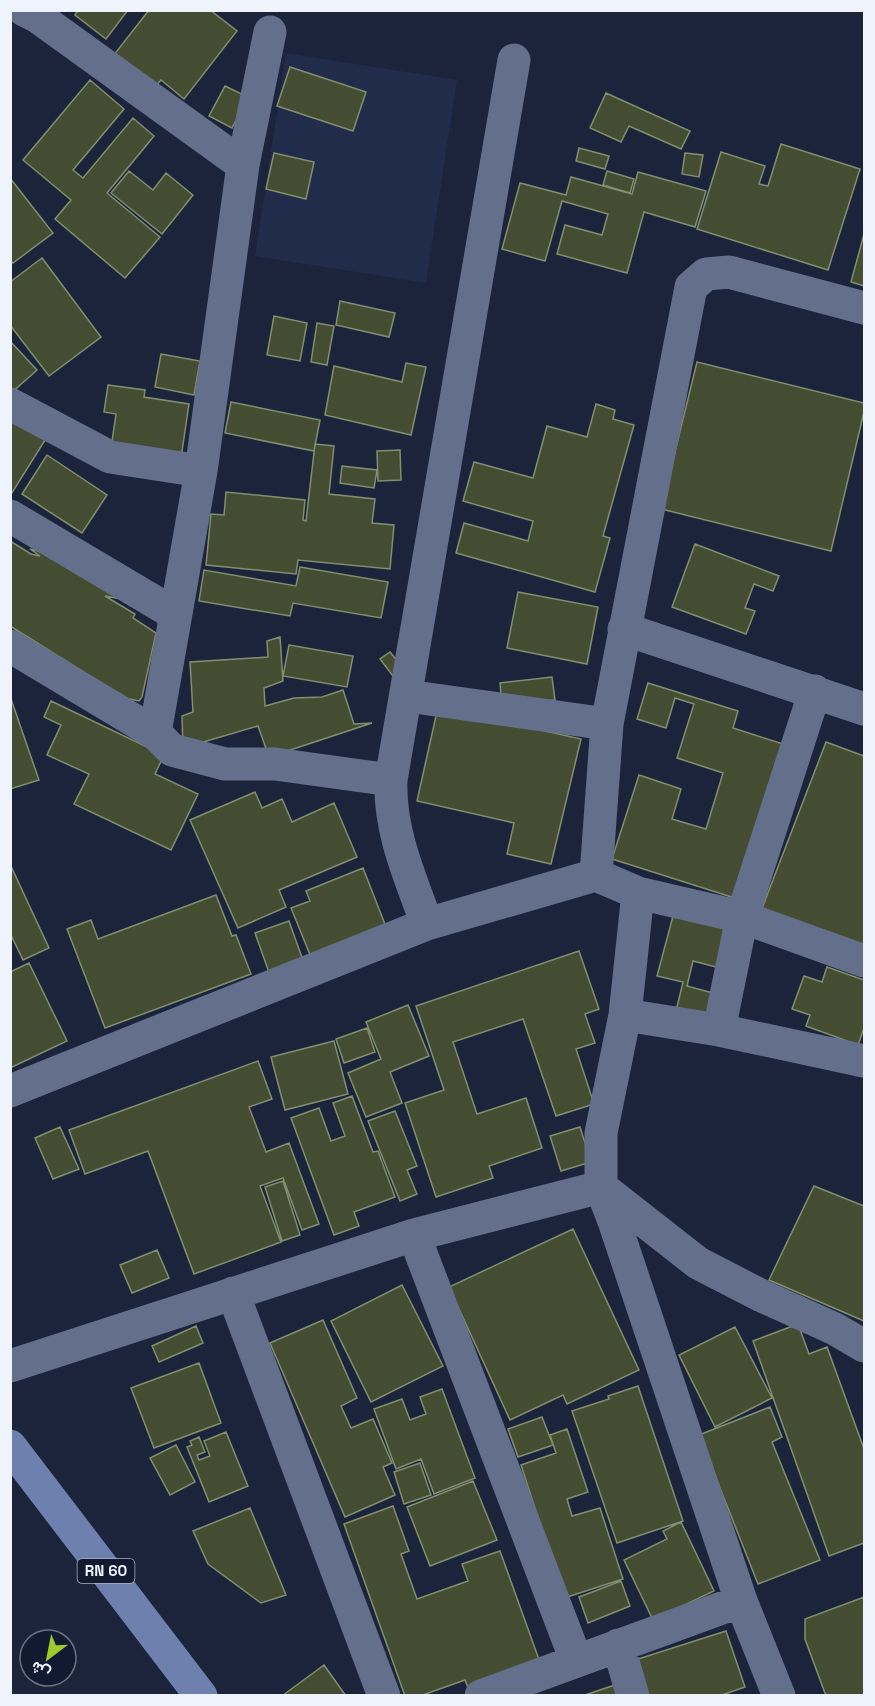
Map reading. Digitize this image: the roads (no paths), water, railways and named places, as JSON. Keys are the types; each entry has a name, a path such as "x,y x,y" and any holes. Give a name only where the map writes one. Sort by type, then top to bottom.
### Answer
{"main road":[{"name":"RN 60","path":"10,1446 201,1695"}],"street":[{"path":"24,10 243,165"},
{"path":"155,734 201,471 243,165 270,32"},
{"path":"427,924 396,838 391,794 392,780 514,60"},
{"path":"596,875 607,724 691,287 706,274 729,272 864,308"},
{"path":"10,404 110,457 201,471"},
{"path":"10,516 175,614"},
{"path":"624,629 864,709"},
{"path":"10,646 155,734 172,750 225,764 275,764 392,780"},
{"path":"719,1030 742,917 815,692"},
{"path":"407,696 607,724"},
{"path":"10,1090 427,924 596,875 638,893 742,917 864,961"},
{"path":"638,893 625,1015 601,1133 601,1187 741,1601 780,1695"},
{"path":"625,1015 719,1030 864,1061"},
{"path":"10,1366 414,1235 601,1187"},
{"path":"601,1187 698,1263 762,1296 835,1329 864,1346"},
{"path":"414,1235 576,1660"},
{"path":"233,1293 384,1695"},
{"path":"481,1695 741,1601"},
{"path":"618,1645 633,1695"}]}
